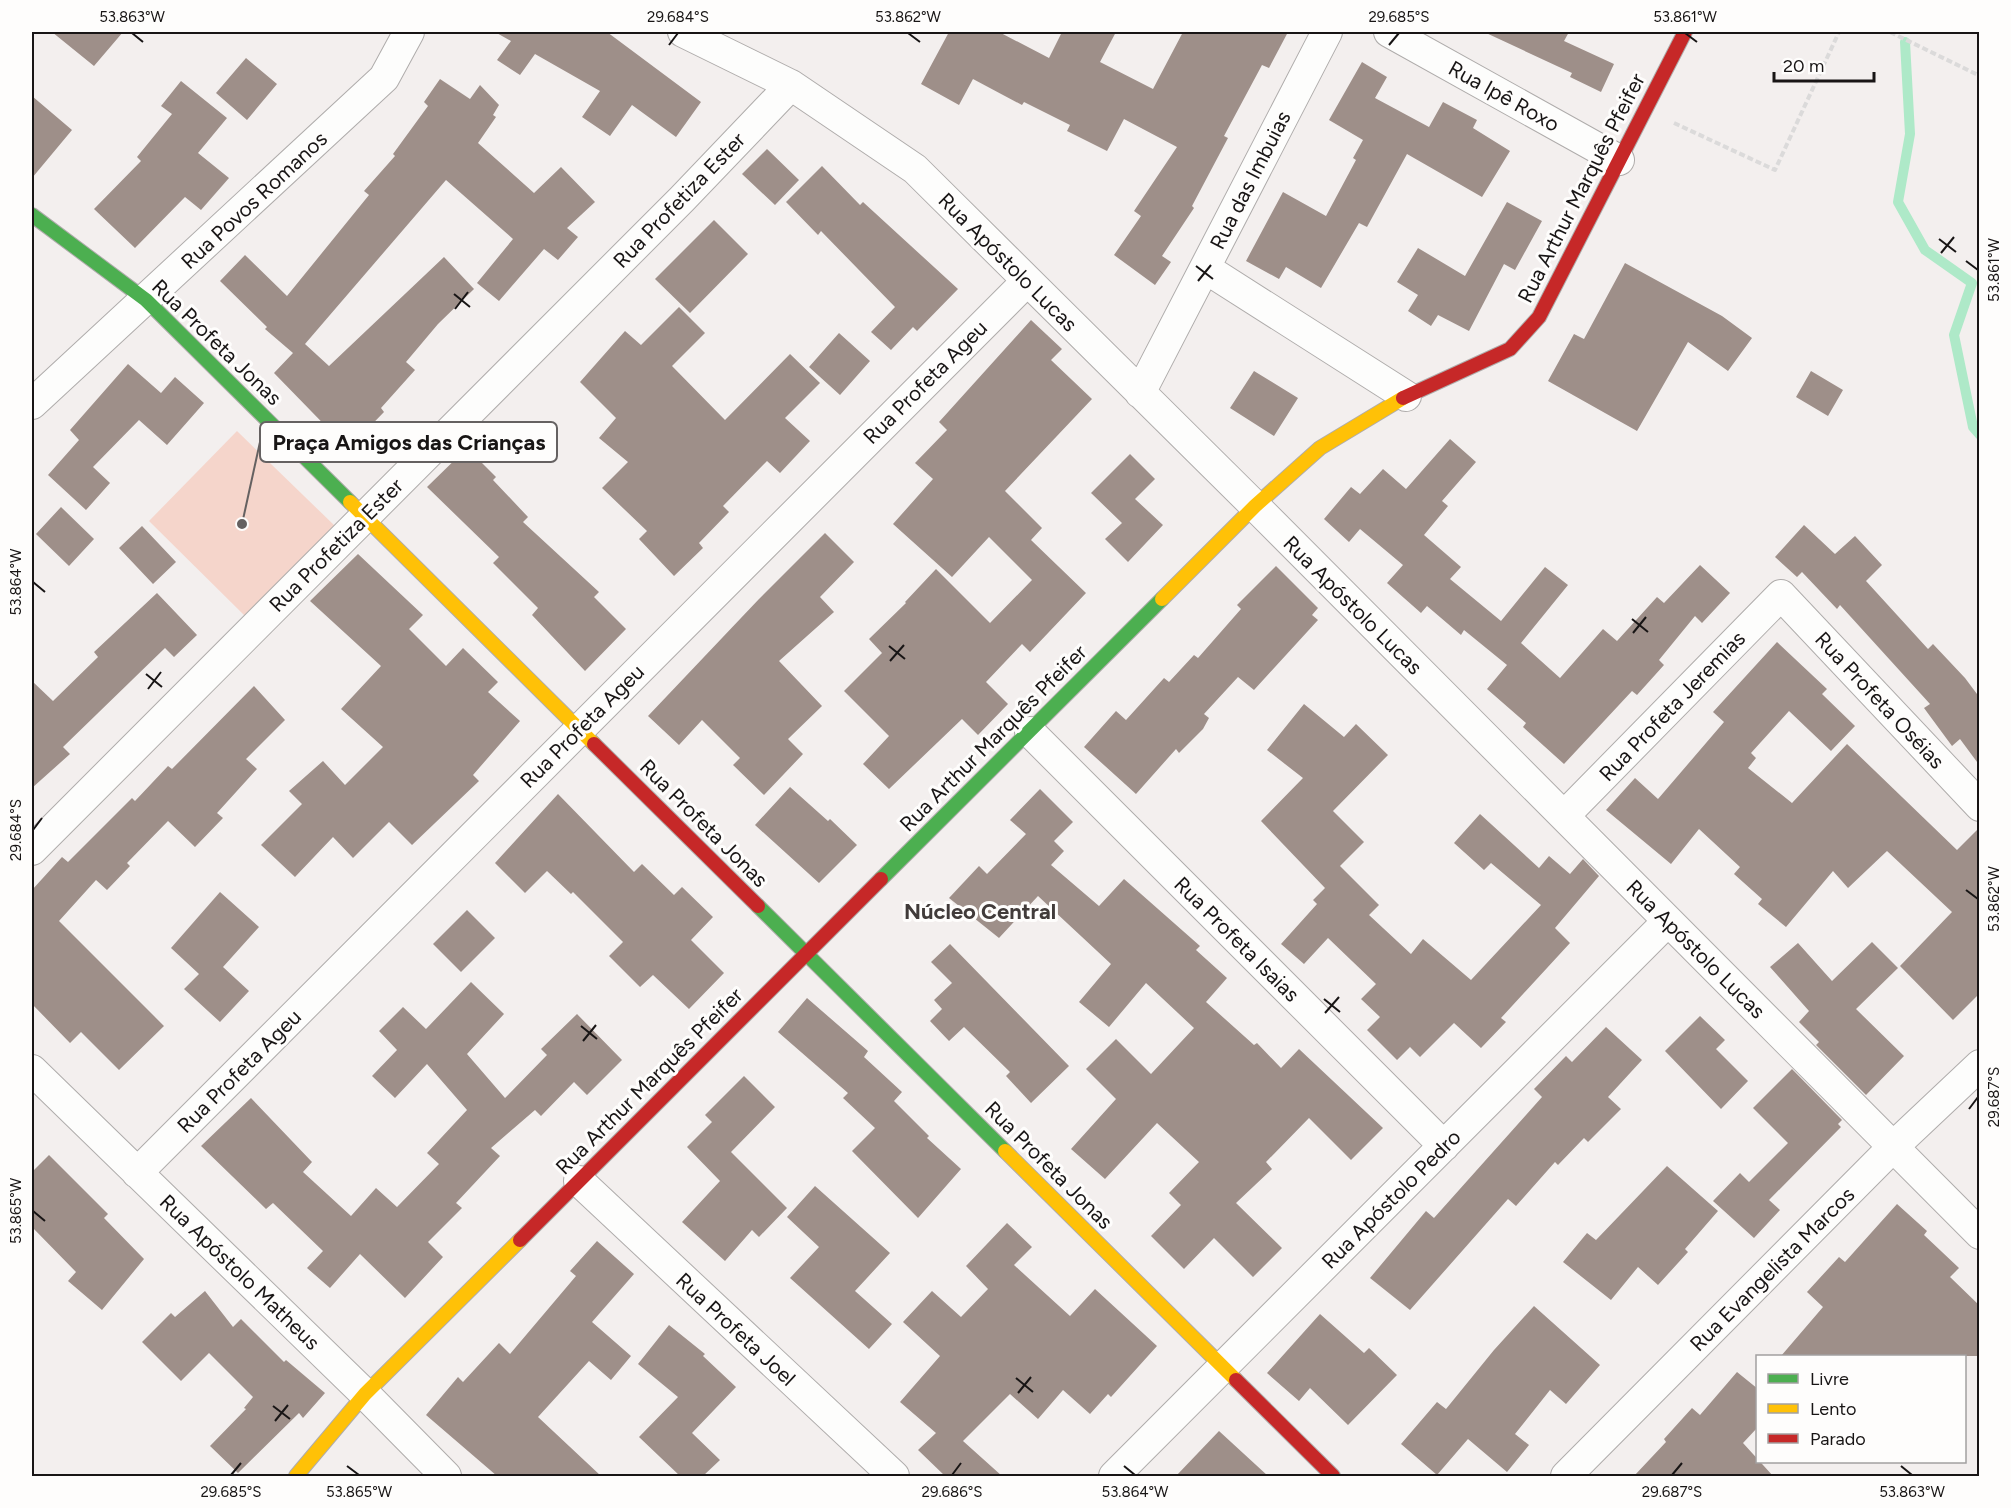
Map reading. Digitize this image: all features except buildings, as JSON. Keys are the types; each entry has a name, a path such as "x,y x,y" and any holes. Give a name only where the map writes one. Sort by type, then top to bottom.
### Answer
{"street":[{"name":"Rua Povos Romanos","path":"32,404 384,78 409,32"},
{"name":"Rua Apóstolo Lucas","path":"683,32 791,85 915,169 1255,506 1980,1234"},
{"name":"Rua das Imbuias","path":"1140,393 1327,32"},
{"name":"Rua Ipê Roxo","path":"1389,32 1619,160"},
{"name":"Rua Arthur Marquês Pfeifer","path":"296,1476 365,1394 1255,506 1320,448 1406,396 1510,349 1539,317 1685,32"},
{"name":"Rua Profetiza Ester","path":"32,850 682,199 791,85"},
{"name":"Rua Profeta Jonas","path":"32,215 146,300 1333,1476"},
{"path":"1205,268 1406,396"},
{"name":"Rua Profeta Ageu","path":"137,1173 1027,280"},
{"name":"Rua Profeta Jeremias","path":"1563,816 1781,595"},
{"name":"Rua Profeta Oséias","path":"1781,595 1980,806"},
{"name":"Rua Profeta Isaias","path":"1030,732 1444,1146"},
{"name":"Rua Apóstolo Pedro","path":"1114,1476 1668,921"},
{"name":"Rua Evangelista Marcos","path":"1566,1476 1893,1147 1980,1065"},
{"name":"Rua Apóstolo Matheus","path":"32,1070 365,1394 446,1476"},
{"name":"Rua Profeta Joel","path":"579,1181 894,1476"}],"path":[{"path":"1645,110 1775,170 1839,32"},
{"path":"1890,32 1980,76"}],"shaded area":[{"path":"237,431 336,527 247,618 149,521"}],"waterway":[{"path":"1905,42 1910,134 1898,202 1925,250 1972,283 1954,335 1973,427 1980,435"}],"traffic: fast":[{"path":"32,215 146,300 350,502"},
{"path":"881,879 1162,599"},
{"path":"758,906 1005,1151"}],"traffic: slow":[{"path":"1162,599 1255,506 1320,448 1403,398"},
{"path":"350,502 594,744"},
{"path":"1005,1151 1236,1380"},
{"path":"296,1476 365,1394 520,1240"}],"traffic: jam":[{"path":"1403,398 1510,349 1539,317 1685,32"},
{"path":"594,744 758,906"},
{"path":"520,1240 881,879"},
{"path":"1236,1380 1333,1476"}],"place":[{"name":"Praça Amigos das Crianças","path":"242,524"}],"district":[{"name":"Núcleo Central","path":"980,911"}]}
